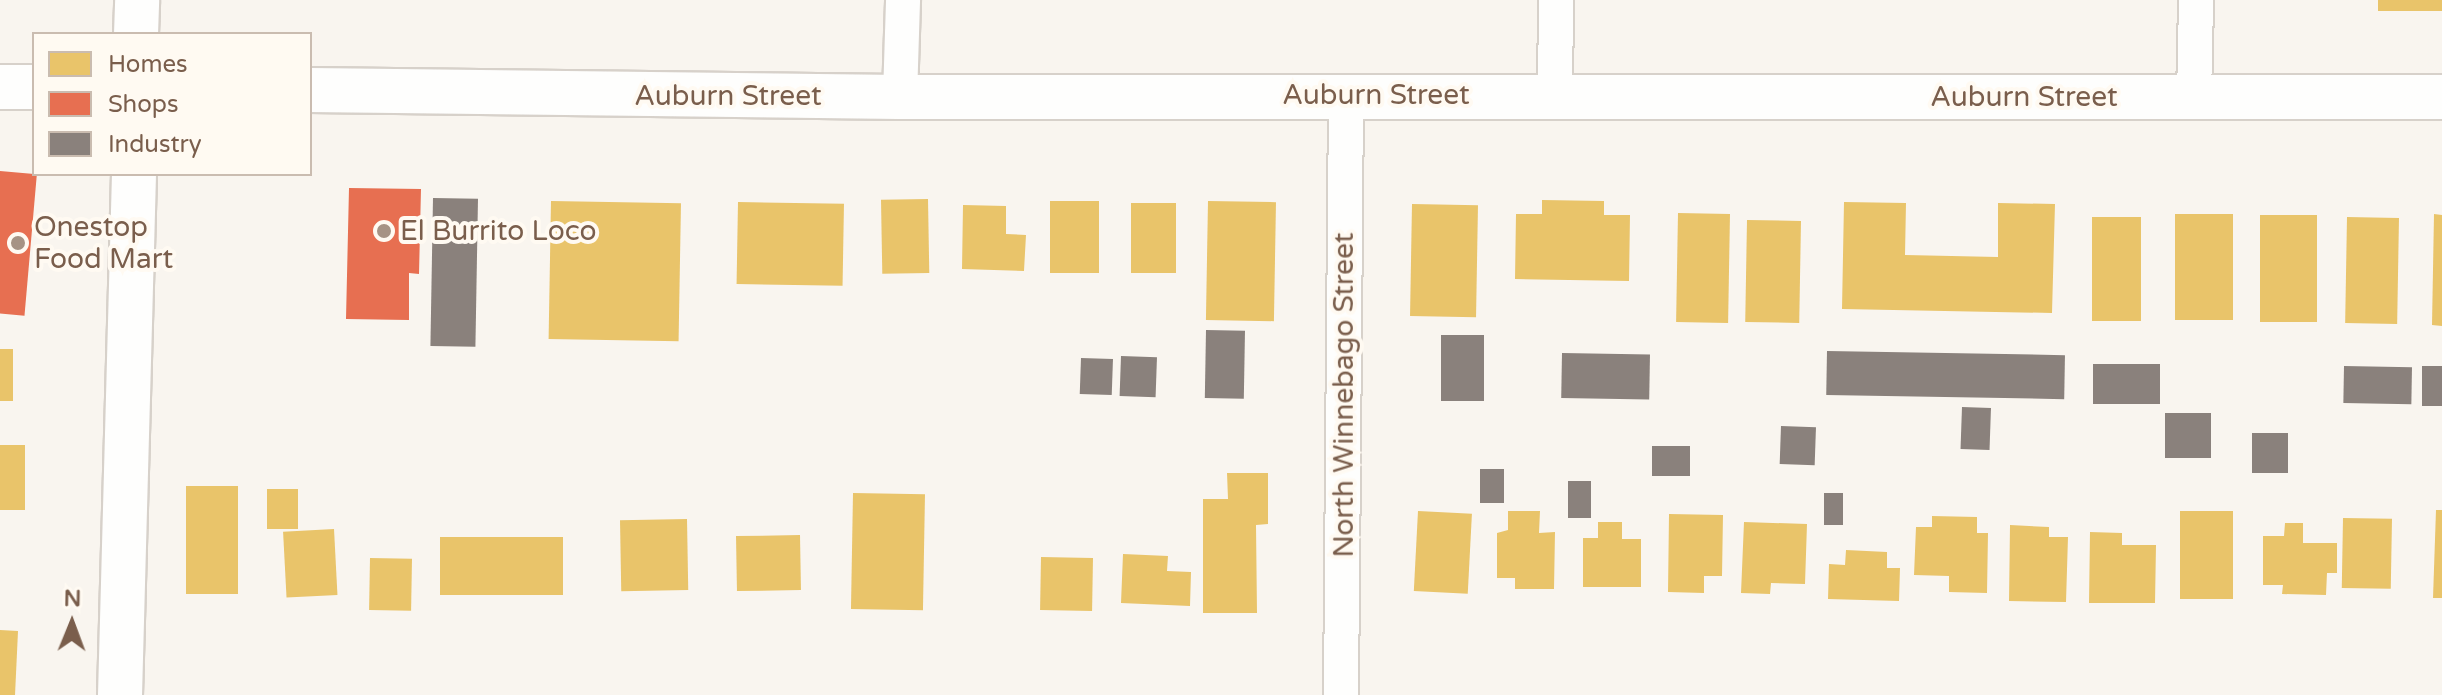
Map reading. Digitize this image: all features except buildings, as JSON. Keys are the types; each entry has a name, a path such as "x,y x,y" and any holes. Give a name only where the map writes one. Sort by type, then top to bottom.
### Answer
{"main road":[{"path":"136,32 137,0"},
{"path":"0,87 32,87"},
{"name":"Auburn Street","path":"312,90 900,97 2442,97"},
{"path":"120,695 134,176"}],"street":[{"path":"900,97 903,0"},
{"path":"1555,95 1556,0"},
{"path":"2194,98 2196,0"},
{"name":"North Winnebago Street","path":"1341,695 1346,95"}],"place":[{"name":"El Burrito Loco","path":"384,231"},
{"name":"Onestop Food Mart","path":"18,243"}]}
